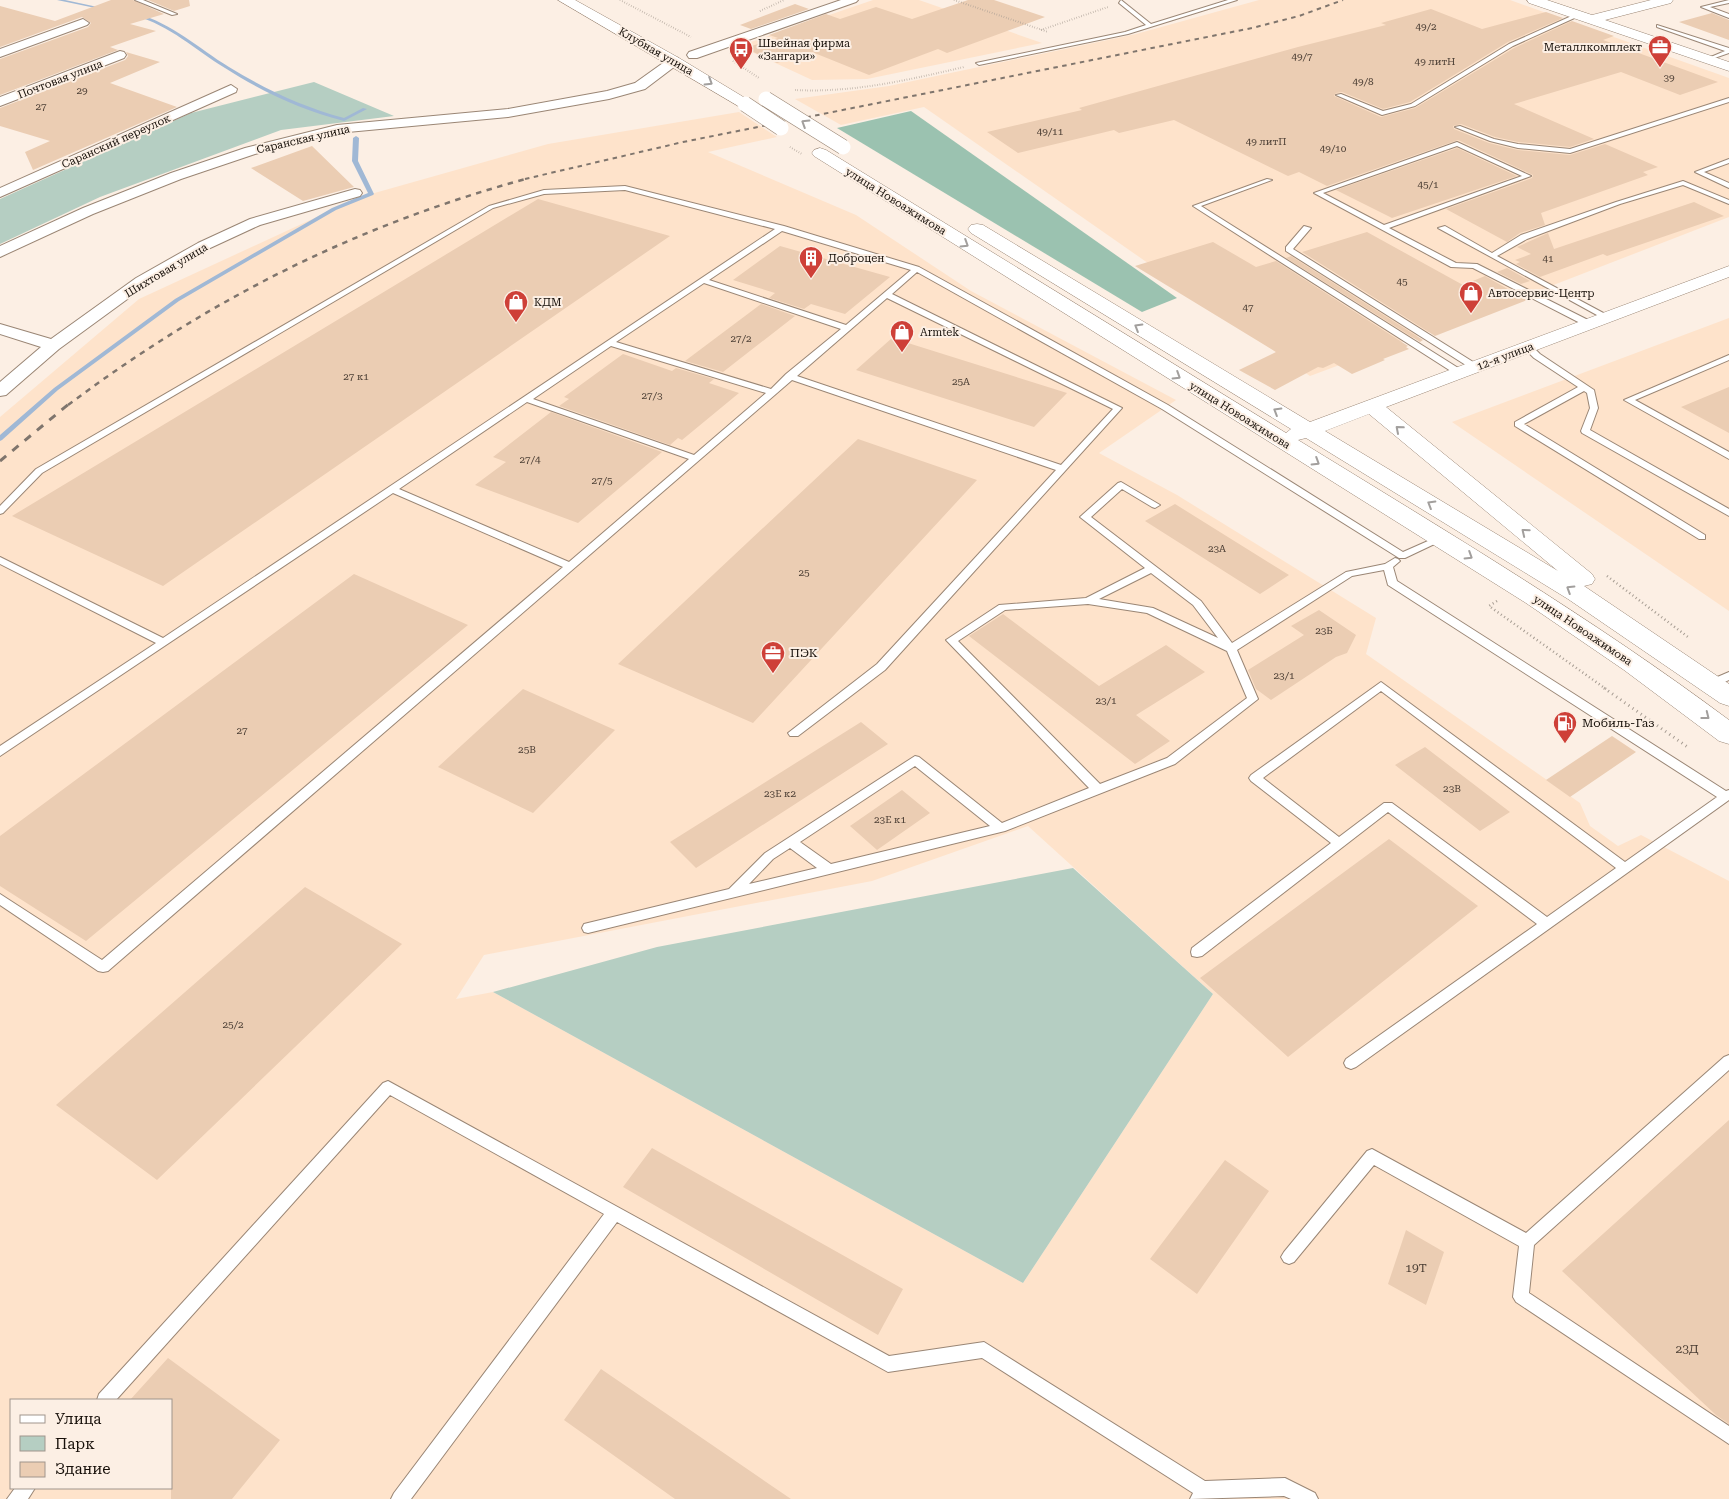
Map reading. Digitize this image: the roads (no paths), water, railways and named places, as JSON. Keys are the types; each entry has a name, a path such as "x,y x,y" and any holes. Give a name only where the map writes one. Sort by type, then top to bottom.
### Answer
{"main road":[{"name":"Клубная улица","path":"565,0 677,54 745,104"},
{"path":"1534,0 1729,67"},
{"path":"1584,17 1666,0"},
{"path":"677,54 693,55"},
{"name":"Клубная улица","path":"693,55 708,63"},
{"name":"улица Новоажимова","path":"755,84 766,99 843,147 1577,593 1723,686"},
{"name":"улица Новоажимова","path":"745,104 1605,644 1683,698 1729,734"},
{"name":"12-я улица","path":"1280,440 1729,272"},
{"path":"1371,405 1723,686"}],"street":[{"path":"693,55 848,0"},
{"path":"0,53 83,23"},
{"name":"Саранская улица","path":"0,252 88,211 176,176 250,151 337,129 508,114 601,97 640,86 652,79 677,54"},
{"name":"Почтовая улица","path":"0,102 120,55"},
{"name":"Саранский переулок","path":"0,193 231,89"},
{"name":"Шихтовая улица","path":"0,391 53,346 142,281 203,246 255,222 356,193"},
{"path":"0,329 53,346"}],"lane":[{"path":"138,0 174,14"},
{"path":"979,63 1126,33 1234,0"},
{"path":"1729,0 1704,7 1729,16"},
{"path":"1121,2 1150,26"},
{"path":"1339,94 1382,113 1413,104 1511,45 1584,17"},
{"path":"1659,26 1729,50"},
{"path":"1708,60 1729,50"},
{"path":"1458,127 1492,140 1518,146 1570,151 1729,100"},
{"path":"1383,228 1528,176 1457,144 1316,193 1383,228 1454,265 1474,266 1597,321"},
{"path":"1729,161 1698,172 1729,186"},
{"path":"1270,180 1196,206 1468,370"},
{"path":"1492,256 1524,237 1618,203 1683,183 1729,202"},
{"path":"0,511 39,471 491,207 544,192 625,188 781,228 916,269 1166,407 1402,556"},
{"path":"0,752 781,228"},
{"path":"1307,228 1288,249 1468,370"},
{"path":"1442,228 1492,256 1597,321"},
{"path":"0,899 103,967 916,269"},
{"path":"703,280 846,328"},
{"path":"794,733 881,667 1118,408 886,294"},
{"path":"610,342 771,392"},
{"path":"1528,347 1537,356 1591,392 1594,408 1585,431 1729,513"},
{"path":"1729,356 1628,400 1729,456"},
{"path":"790,376 1063,469"},
{"path":"1585,387 1518,424 1702,537"},
{"path":"526,399 695,458"},
{"path":"588,928 1001,828 1171,761 1252,699 1231,649 1197,603 1084,517 1121,485 1155,505"},
{"path":"391,489 570,566"},
{"path":"1231,649 1349,574 1388,566 1402,556 1440,539"},
{"path":"0,560 163,642"},
{"path":"1352,1063 1727,795 1392,583 1388,566"},
{"path":"1088,601 1152,568"},
{"path":"1098,790 951,640 1003,607 1088,601 1149,610 1231,649"},
{"path":"1339,843 1255,778 1381,686 1625,868"},
{"path":"733,893 770,856 916,760 1001,828"},
{"path":"1197,952 1388,806 1547,924"},
{"path":"791,842 828,870"},
{"path":"1729,1061 1527,1242 1521,1297 1729,1436"},
{"path":"106,1399 388,1087 888,1364 984,1350 1201,1494 1285,1488 1309,1499"},
{"path":"1289,1257 1372,1156 1527,1242"},
{"path":"400,1499 614,1213"},
{"path":"16,1499 25,1489"}],"waterway":[{"path":"59,0 105,9"},
{"path":"137,15 167,27 228,69 259,87 293,102 344,120 365,109"},
{"path":"0,439 56,389 177,300 334,209 371,194 355,161 356,138"}],"railway":[{"path":"528,178 683,142 1252,28 1299,16 1343,0"},
{"path":"68,405 122,366 176,331 288,269 345,242 405,218 528,178"},
{"path":"0,461 70,403"}],"place":[{"name":"Металлкомплект","path":"1660,68"},
{"name":"Швейная фирма «Зангари»","path":"741,70"},
{"name":"Доброцен","path":"811,279"},
{"name":"Автосервис-Центр","path":"1471,314"},
{"name":"КДМ","path":"516,323"},
{"name":"Armtek","path":"902,353"},
{"name":"ПЭК","path":"773,674"},
{"name":"Мобиль-Газ","path":"1565,744"}]}
